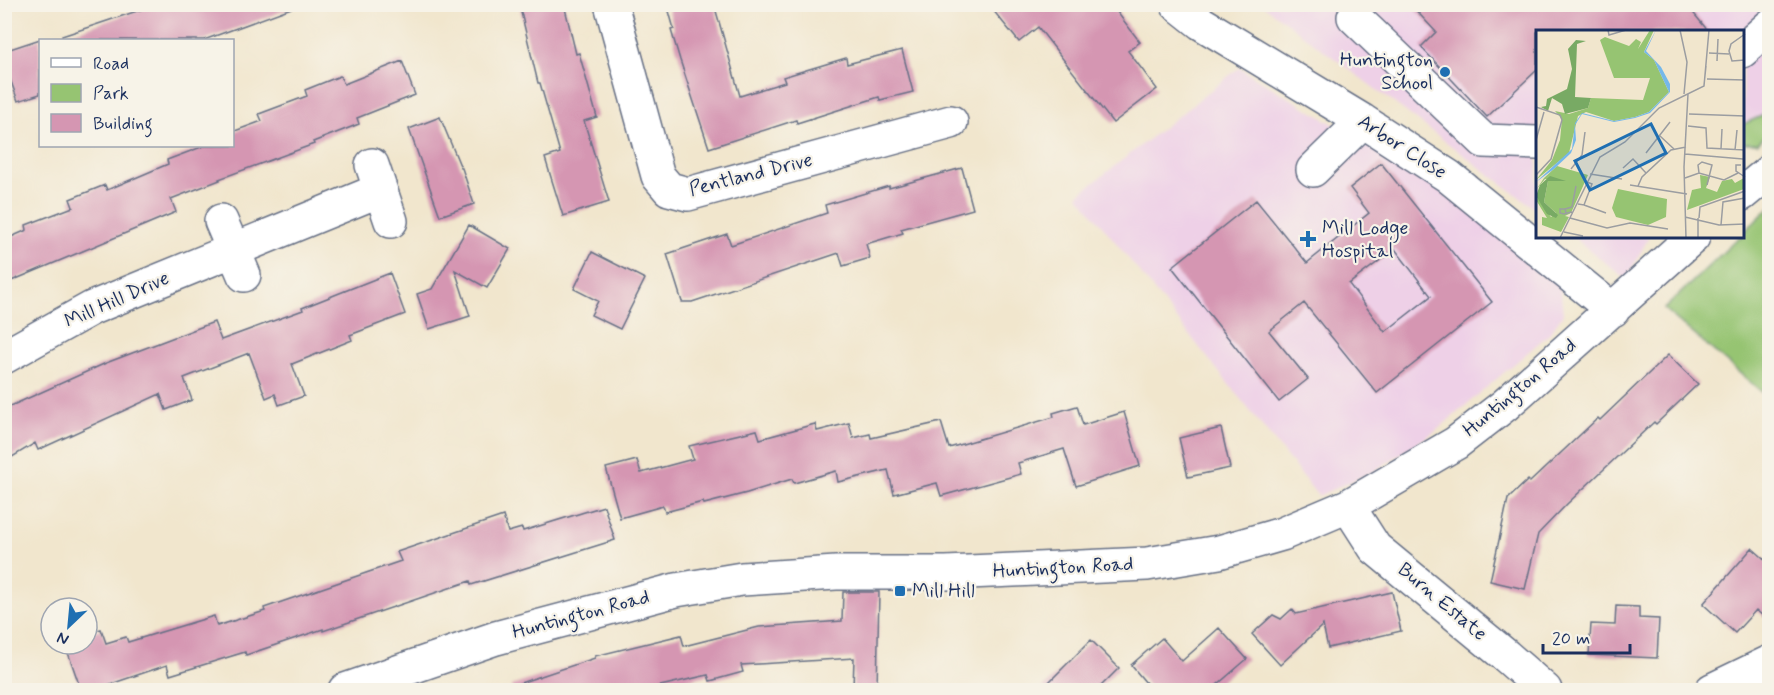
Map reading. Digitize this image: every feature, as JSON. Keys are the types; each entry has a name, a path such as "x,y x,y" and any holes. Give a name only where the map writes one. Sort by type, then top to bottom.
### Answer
{"street":[{"name":"Pentland Drive","path":"611,4 658,176 669,189 688,194 951,122"},
{"name":"Arbor Close","path":"1177,4 1230,42 1363,121 1448,176 1612,310"},
{"path":"1354,17 1484,141 1536,143"},
{"path":"1744,50 1770,26"},
{"path":"1313,171 1363,121"},
{"name":"Mill Hill Drive","path":"4,357 92,308 233,249 376,177 391,221"},
{"name":"Huntington Road","path":"345,690 496,638 676,590 742,579 836,573 946,573 1147,564 1219,552 1282,534 1348,506 1455,443 1505,405 1692,238"},
{"name":"Burn Estate","path":"1348,506 1376,548 1545,690"},
{"path":"1712,690 1770,662"}],"shaded area":[{"name":"Huntington School","path":"1263,5 1769,5 1769,113 1744,124 1744,30 1536,30 1536,209"},
{"name":"Mill Lodge Hospital","path":"1239,68 1429,181 1560,284 1563,314 1549,334 1437,430 1374,471 1318,496 1078,195"},
{"path":"1574,238 1648,238 1626,279"}],"green space":[{"path":"1769,113 1769,132 1758,143 1744,143 1744,124"},
{"path":"1769,208 1769,398 1664,309 1738,238 1744,238 1744,232"}],"building":[{"path":"158,4 293,4 294,7 207,39 63,39 62,36"},
{"path":"519,4 564,4 576,54 579,53 597,117 584,121 609,202 563,216 545,158 560,153 540,83 538,83"},
{"path":"667,4 714,4 740,96 785,82 783,77 846,58 847,64 902,50 913,92 880,100 879,97 797,123 796,120 709,148 671,30 674,29"},
{"path":"988,4 1111,4 1140,42 1128,51 1157,89 1113,123 1038,27 1019,42"},
{"path":"1410,4 1686,4 1707,30 1536,30 1536,71 1487,117 1421,47 1436,32"},
{"path":"39,39 39,94 18,101 4,62 4,51"},
{"path":"402,61 415,95 357,118 359,124 313,142 314,144 171,199 176,212 4,284 4,240 27,230 26,225 73,207 70,199 105,185 107,190 168,164 167,160 201,147 234,147 234,131 262,121 259,114 307,96 305,90 340,76 344,84"},
{"path":"440,117 462,168 474,204 440,216 409,129"},
{"path":"1381,163 1492,302 1377,393 1304,303 1269,331 1308,379 1279,402 1172,267 1256,200 1307,263 1369,213 1350,188","holes":["1395,249 1431,296 1385,332 1349,284"]},
{"path":"962,168 973,209 901,229 903,233 866,244 870,258 843,266 839,253 692,302 682,302 667,254 727,234 731,245 827,213 825,205"},
{"path":"469,225 510,249 487,288 455,270 470,316 429,329 417,294 432,289"},
{"path":"592,252 645,279 620,329 591,315 598,301 574,289"},
{"path":"390,273 405,314 350,335 352,340 292,364 304,396 279,405 275,394 266,398 249,353 184,378 192,400 166,410 160,394 38,450 35,443 4,462 4,409 106,363 214,322 221,340 303,310 302,308"},
{"path":"1668,355 1698,384 1656,424 1654,422 1538,534 1525,589 1490,581 1508,499 1528,480 1530,482 1598,418 1600,420"},
{"path":"1077,406 1083,425 1124,412 1140,466 1076,486 1064,449 1018,463 1021,474 941,496 937,483 894,494 888,470 838,482 836,471 794,483 792,479 704,504 703,502 665,512 663,506 620,518 606,468 637,460 641,473 693,459 689,446 757,430 760,439 815,424 817,431 849,423 853,438 870,434 871,438 941,422 949,448 1054,417 1053,413"},
{"path":"1221,428 1230,468 1188,477 1179,438"},
{"path":"604,506 615,540 471,585 470,581 246,655 245,652 170,675 167,665 93,690 81,690 69,656 99,656 99,630 101,629 106,643 126,637 128,642 214,616 217,626 265,611 264,608 401,561 397,552 503,516 508,532 522,528 523,531"},
{"path":"1752,548 1770,564 1770,622 1756,610 1735,633 1703,604"},
{"path":"843,592 879,592 877,689 853,688 854,658 741,665 743,672 710,681 708,675 643,690 512,690 511,686 595,658 595,656 681,635 684,646 759,627 842,621"},
{"path":"1392,592 1401,631 1328,648 1323,625 1280,665 1252,634 1273,615 1281,619 1292,609 1296,614"},
{"path":"1616,606 1639,607 1639,618 1659,619 1657,658 1589,655 1591,624 1615,625"},
{"path":"1219,628 1247,659 1211,690 1152,690 1131,665 1162,638 1182,661"},
{"path":"1091,640 1119,668 1097,690 1041,690"}],"place":[{"name":"Huntington School","path":"1445,72"},
{"name":"Mill Lodge Hospital","path":"1308,239"},
{"name":"Mill Hill","path":"900,591"}]}
